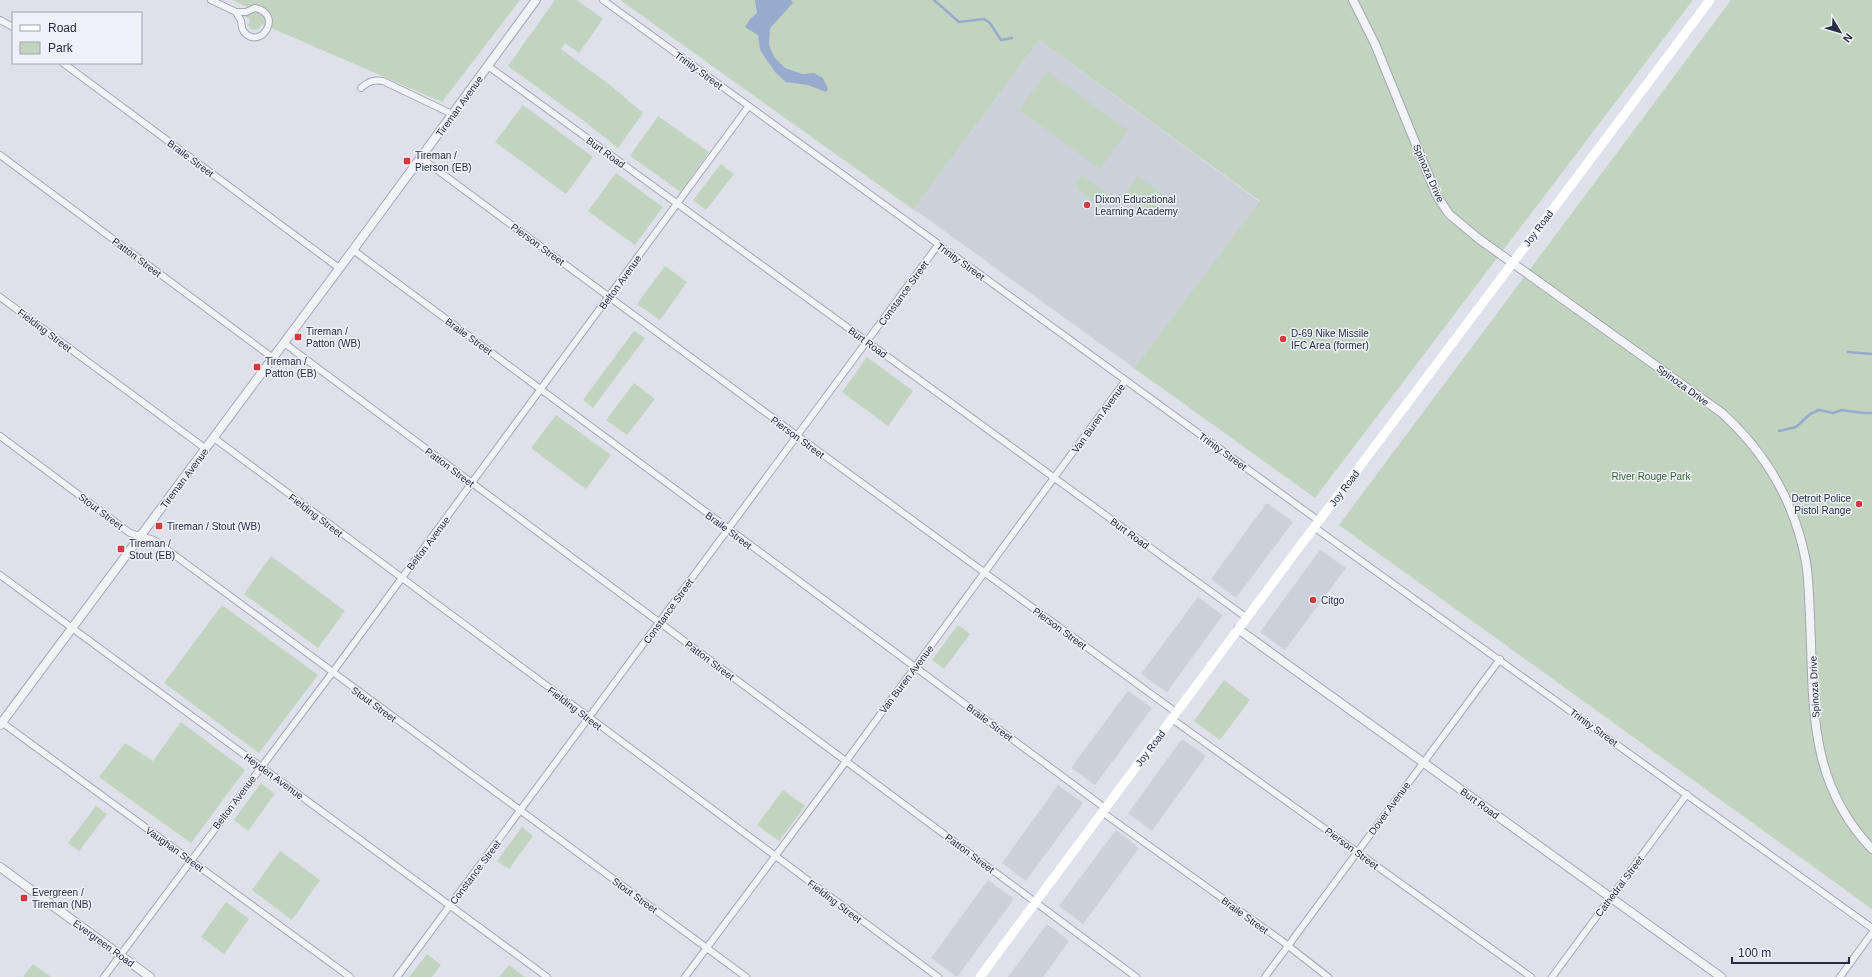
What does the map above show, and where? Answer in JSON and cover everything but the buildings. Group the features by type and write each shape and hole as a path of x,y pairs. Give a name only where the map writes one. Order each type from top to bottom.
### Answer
{"main road":[{"name":"Joy Road","path":"980,977 1175,716 1246,618 1710,0"}],"street":[{"path":"211,0 236,12 246,12 255,8 264,12 269,20 268,29 265,33 257,37 248,35 242,29 241,20 236,12"},
{"name":"Tireman Avenue","path":"1,723 340,268 536,0"},
{"name":"Trinity Street","path":"603,0 1125,381 1500,659 1872,928"},
{"name":"Spinoza Drive","path":"1353,0 1375,44 1442,204 1463,227 1722,413 1749,440 1772,471 1793,515 1806,564 1816,732 1821,761 1832,792 1842,810 1856,831 1872,849"},
{"path":"0,20 12,26"},
{"name":"Braile Street","path":"64,64 340,268"},
{"name":"Burt Road","path":"488,66 1246,618"},
{"path":"360,88 367,82 375,80 382,81 452,114"},
{"name":"Belton Avenue","path":"104,977 332,673 748,106"},
{"name":"Patton Street","path":"0,156 273,358"},
{"name":"Pierson Street","path":"421,158 985,573 1357,852 1531,977"},
{"name":"Constance Street","path":"397,977 938,245"},
{"name":"Braile Street","path":"353,250 728,530 916,667 1104,810 1328,977"},
{"name":"Fielding Street","path":"0,297 206,449"},
{"name":"Patton Street","path":"284,343 1136,977"},
{"name":"Van Buren Avenue","path":"685,977 916,667 1125,381"},
{"name":"Stout Street","path":"0,436 130,533 154,540 332,673 746,977"},
{"name":"Fielding Street","path":"214,438 401,579 938,977"},
{"name":"Heyden Avenue","path":"0,575 547,977"},
{"name":"Burt Road","path":"1238,630 1721,977"},
{"name":"Dover Avenue","path":"1265,977 1500,659"},
{"name":"Vaughan Street","path":"1,723 350,977"},
{"name":"Cathedral Street","path":"1552,977 1687,794"},
{"name":"Evergreen Road","path":"0,867 150,977"},
{"path":"1840,977 1872,933"}],"shaded area":[{"name":"Dixon Educational Learning Academy","path":"1039,40 1260,202 1134,368 914,209"},
{"path":"1267,503 1293,522 1236,598 1211,579"},
{"path":"1320,550 1346,568 1285,650 1260,632"},
{"path":"1198,597 1223,615 1167,692 1141,674"},
{"path":"1128,691 1152,708 1095,785 1071,768"},
{"path":"1182,739 1206,756 1152,831 1128,813"},
{"path":"1058,785 1083,803 1026,881 1002,863"},
{"path":"1116,830 1139,848 1083,924 1059,906"},
{"path":"988,880 1014,899 957,977 931,958"},
{"path":"1047,924 1069,941 1043,977 1008,977"}],"green space":[{"path":"233,0 520,0 442,102 262,24 259,29 252,30 248,25 250,19 241,15 247,7"},
{"path":"555,0 577,0 603,19 579,53 565,43 561,49 610,85 643,113 618,148 584,121 508,66"},
{"path":"620,0 1693,0 1315,498 1134,368 1260,201 1039,40 914,209 918,213"},
{"name":"River Rouge Park","path":"1731,0 1872,0 1872,909 1339,525"},
{"path":"1047,71 1128,130 1100,169 1019,110"},
{"path":"523,105 593,157 566,194 495,142"},
{"path":"658,116 709,152 681,192 630,156"},
{"path":"721,164 734,174 706,210 693,200"},
{"path":"616,173 663,207 635,245 588,211"},
{"path":"1081,175 1108,194 1100,206 1076,189 1078,187 1074,184"},
{"path":"1138,176 1165,196 1152,213 1125,193"},
{"path":"665,266 687,282 660,320 637,304"},
{"path":"634,331 645,338 593,408 583,400"},
{"path":"867,357 913,391 888,426 842,392"},
{"path":"634,383 655,399 627,435 606,420"},
{"path":"556,415 611,455 586,489 531,448"},
{"path":"271,556 345,611 318,648 244,594"},
{"path":"222,605 318,675 259,753 164,683"},
{"path":"958,625 970,634 944,669 932,660"},
{"path":"1224,680 1250,700 1220,740 1194,721"},
{"path":"181,722 245,770 191,843 99,777 125,743 153,761"},
{"path":"261,783 275,794 248,831 234,820"},
{"path":"783,790 805,806 779,841 757,825"},
{"path":"96,806 107,814 79,851 68,843"},
{"path":"522,827 533,836 509,869 497,861"},
{"path":"280,851 320,880 292,920 252,890"},
{"path":"226,902 249,919 224,954 201,937"},
{"path":"427,954 441,965 432,977 409,977"},
{"path":"33,964 51,977 23,977"},
{"path":"509,965 525,977 499,977"}],"water":[{"path":"755,0 791,0 793,3 770,28 769,45 774,57 785,68 802,74 814,73 823,78 828,89 826,92 808,85 786,82 775,72 760,50 758,35 745,27 750,19 757,13"}],"waterway":[{"path":"934,0 959,22 984,19 990,23 1001,40 1012,38"},
{"path":"1848,352 1872,354"},
{"path":"1779,431 1796,427 1810,414 1819,410 1833,413 1842,410 1872,413"}],"place":[{"name":"Tireman / Pierson (EB)","path":"407,161"},
{"name":"Dixon Educational Learning Academy","path":"1087,205"},
{"name":"Tireman / Patton (WB)","path":"298,337"},
{"name":"D-69 Nike Missile IFC Area (former)","path":"1283,339"},
{"name":"Tireman / Patton (EB)","path":"257,367"},
{"name":"Detroit Police Pistol Range","path":"1859,504"},
{"name":"Tireman / Stout (WB)","path":"159,526"},
{"name":"Tireman / Stout (EB)","path":"121,549"},
{"name":"Citgo","path":"1313,600"},
{"name":"Evergreen / Tireman (NB)","path":"24,898"}]}
